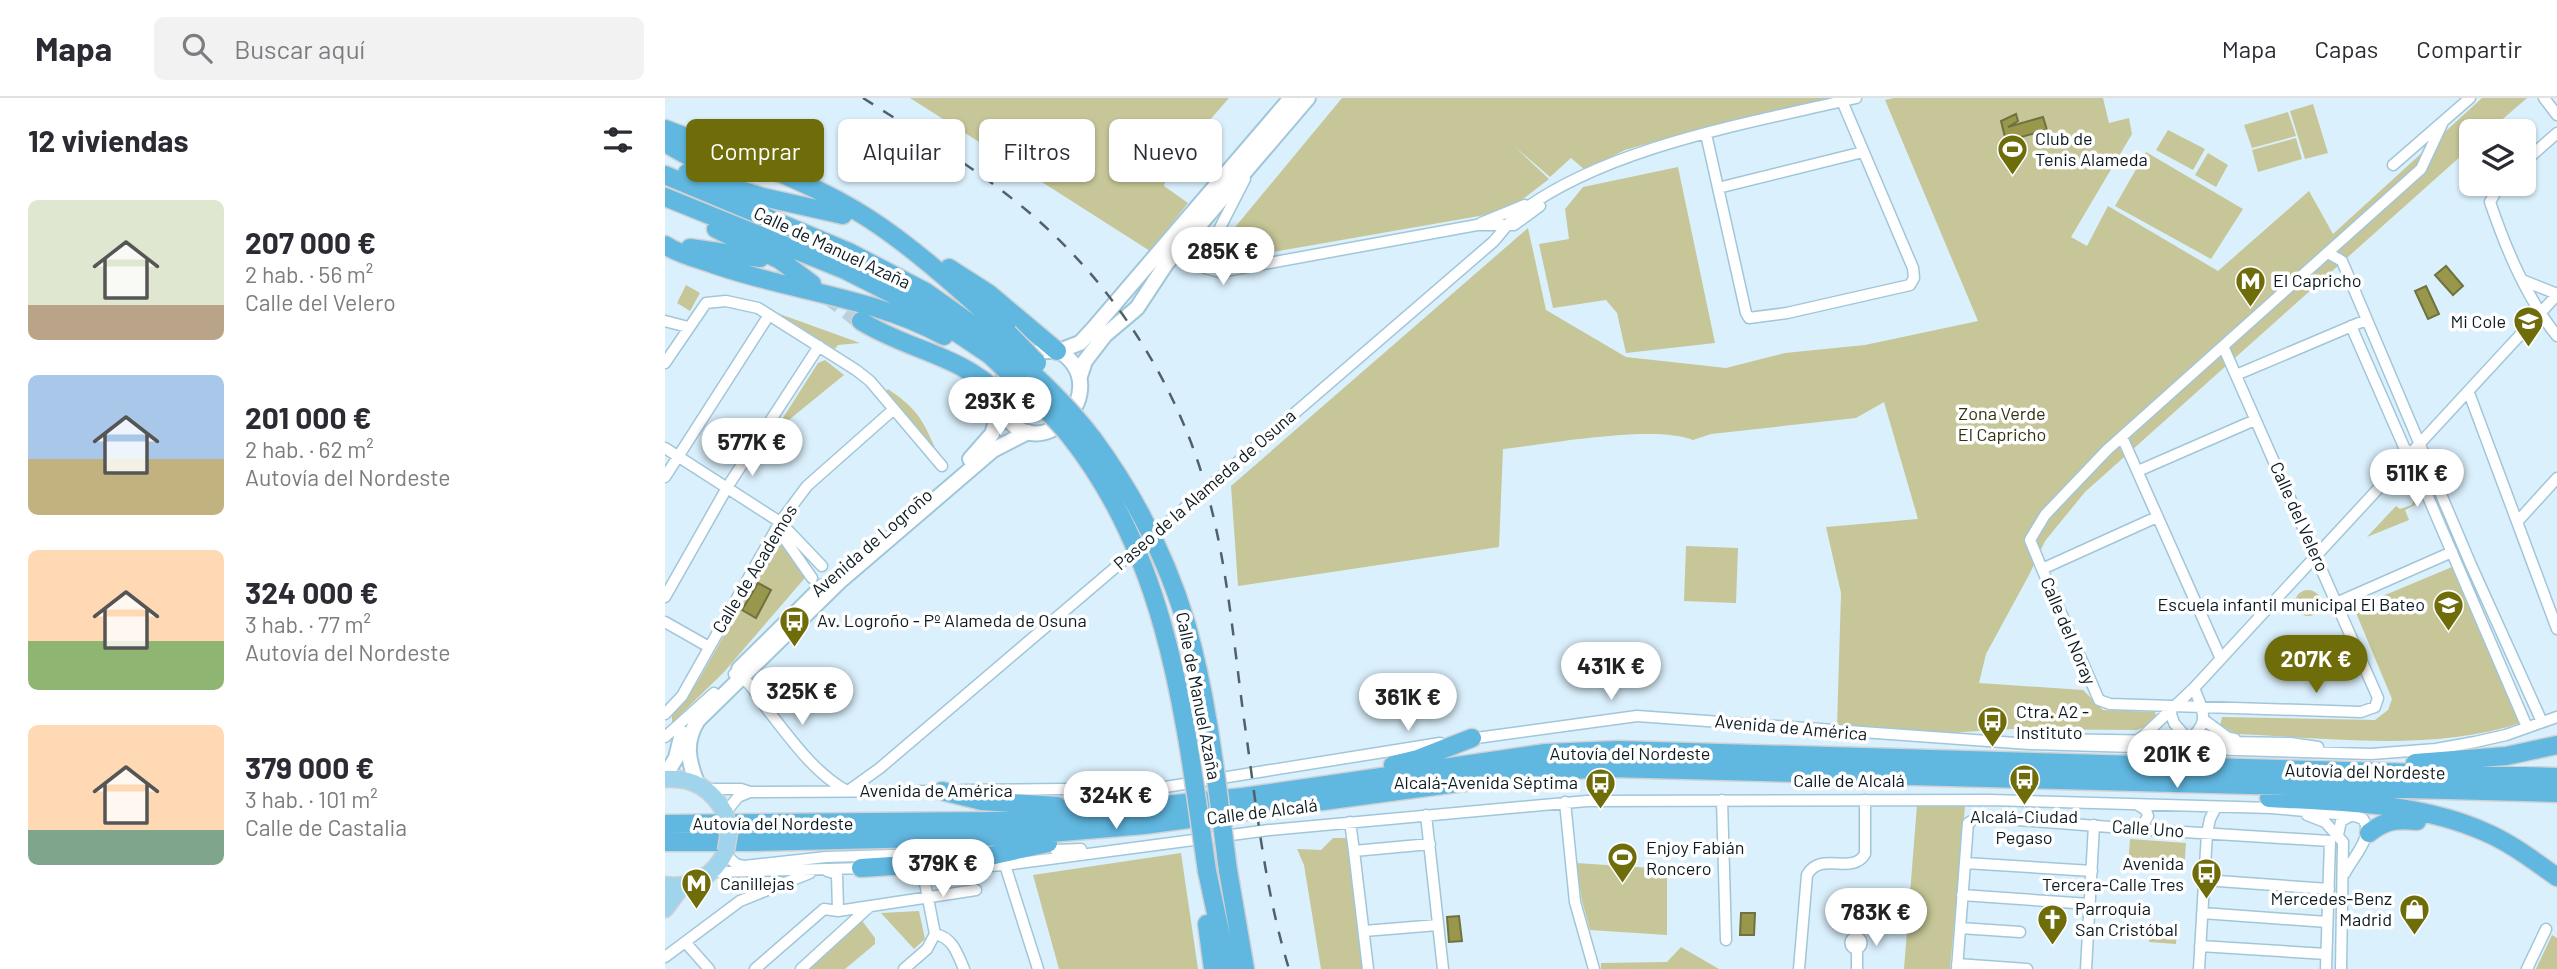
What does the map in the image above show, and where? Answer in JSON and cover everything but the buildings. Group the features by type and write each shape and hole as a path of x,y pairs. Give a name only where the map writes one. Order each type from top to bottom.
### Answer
{"highway":[{"path":"665,129 818,190 870,219 931,264 996,349"},
{"path":"665,143 763,197"},
{"path":"665,166 763,197 843,215"},
{"name":"Calle de Manuel Azaña","path":"665,175 849,252 926,292 996,349 1069,435 1095,471 1133,541 1154,592 1180,691 1208,879"},
{"name":"Calle de Manuel Azaña","path":"665,197 845,270 920,307 1058,383 1086,420 1092,438 1151,532 1186,625 1200,689 1245,969"},
{"path":"665,205 780,260 805,278 754,256 665,243"},
{"path":"665,243 734,272 901,317 996,349"},
{"path":"944,265 988,293 1058,351"},
{"path":"862,321 882,333 960,364 988,382 1000,401"},
{"path":"1334,783 1371,769 1418,759 1472,738"},
{"path":"2364,772 2402,763 2506,756 2557,745"},
{"name":"Autovía del Nordeste","path":"665,824 988,821 1094,813 1231,799 1546,753 1618,750 2557,776"},
{"name":"Autovía del Nordeste","path":"665,842 1015,836 1144,825 1548,771 1611,768 2557,793"},
{"path":"1816,773 1836,781 2188,793 2333,802 2418,811 2445,817 2483,831 2505,842 2557,877"},
{"path":"942,791 969,799 1003,804 1078,806 1094,813"},
{"path":"2366,838 2383,823 2400,820 2429,822 2460,831 2491,845 2557,889"},
{"path":"861,868 967,861 1144,825"},
{"path":"1208,879 1207,923 1213,969"},
{"path":"1208,879 1228,969"}],"main road":[{"path":"1291,98 1080,343 1058,351 1036,352 1022,358 1005,374 1000,401 1010,423 1028,432 1040,433 1055,429 1066,421 1078,398 1080,376 1093,350 1105,335 1137,308 1159,273 1308,98"},
{"path":"1058,351 1072,360 1080,376"},
{"name":"Avenida de Logroño","path":"702,786 688,759 688,745 693,728 773,633 845,564 976,453 992,433 1000,401"},
{"name":"Avenida de Logroño","path":"665,778 676,758 688,720 714,693 739,676 839,582 981,460 1000,445 1028,432"},
{"path":"665,778 685,780 702,786 725,813 729,832 725,853 711,872 698,881 682,886 665,885"},
{"path":"665,909 682,886"}],"street":[{"name":"Paseo de la Alameda de Osuna","path":"847,791 880,768 1453,277 1493,242 1515,216 1558,189 1641,153 1706,134 1856,98"},
{"path":"2042,569 2031,545 2032,534 2071,486 2421,169 2443,122 2458,102 2470,98"},
{"path":"2544,98 2557,115"},
{"path":"1706,134 1749,318 1790,312 1910,285 1915,278 1913,268 1842,102"},
{"path":"2393,165 2443,122"},
{"path":"2536,151 2557,132"},
{"path":"1718,188 1863,152"},
{"path":"1207,253 1250,166"},
{"path":"1173,256 1182,254 1196,258 1205,268 1220,272 1262,262 1477,225 1509,225 1523,220 1558,189"},
{"path":"2493,196 2490,202 2522,279 2540,314 2557,336"},
{"path":"1477,225 1541,199"},
{"path":"1181,227 1197,227 1202,230 1211,264 1262,262"},
{"path":"2328,253 2342,261 2419,446 2542,722"},
{"path":"2140,739 2194,688 2557,295 2522,279"},
{"path":"665,363 706,303 739,303 769,315 870,381 942,466"},
{"path":"665,477 769,315"},
{"path":"2236,375 2366,320"},
{"path":"665,321 688,327"},
{"path":"2351,326 2404,447 2410,455 2527,727"},
{"path":"665,597 728,486 819,346"},
{"name":"Calle del Velero","path":"2173,708 2203,706 2361,712 2375,707 2378,698 2223,346"},
{"path":"2469,393 2557,629"},
{"name":"Calle de Academos","path":"665,714 682,696 780,522 807,486 894,409"},
{"path":"2138,471 2255,419"},
{"path":"2122,437 2221,659"},
{"path":"665,447 780,522 822,566"},
{"path":"2518,521 2557,478"},
{"name":"Calle del Noray","path":"2157,517 2042,569 2099,700 2110,704 2173,708"},
{"path":"780,522 784,538 812,578"},
{"path":"2452,552 2454,526"},
{"path":"2452,552 2471,565"},
{"path":"2336,603 2452,552"},
{"path":"665,622 709,647"},
{"path":"739,676 829,781 847,791"},
{"path":"2170,748 2188,740 2204,720 2203,706 2194,688"},
{"name":"Avenida de Logroño","path":"665,737 714,693"},
{"path":"2173,708 2174,723 2188,740 2203,747 2221,750"},
{"name":"Avenida de América","path":"702,786 750,792 1159,788 1472,738 1637,716 1997,741 2371,754 2436,750 2506,734 2557,717"},
{"path":"2204,720 2227,737 2249,742"},
{"name":"Avenida de América","path":"1997,741 2064,738 2291,743 2371,754"},
{"path":"725,813 738,797 750,792"},
{"path":"1723,800 1726,940"},
{"path":"1799,969 1807,875 1812,867 1818,864 1855,863 1861,860 1865,854 1865,800"},
{"name":"Calle de Alcalá","path":"711,872 1005,866 1350,822 1565,802 1865,800 2272,808 2357,816"},
{"path":"1565,802 1574,902 1594,969"},
{"path":"2136,830 2142,827 2148,816 2146,810 2137,805"},
{"path":"2199,969 2207,833 2216,807"},
{"name":"Calle de Alcalá","path":"2272,808 2325,822 2337,839"},
{"path":"1426,815 1443,969"},
{"path":"2326,969 2329,889 2337,839 2341,821 2357,816 2367,824 2366,838 2343,877"},
{"name":"Calle Uno","path":"1965,863 1968,823 1978,817 2136,830 2337,839"},
{"path":"1350,822 1368,969"},
{"path":"2086,969 2094,825"},
{"path":"2337,839 2354,846 2366,838"},
{"path":"2337,839 2343,877 2341,969"},
{"name":"Calle de Alcalá","path":"1056,850 1179,842"},
{"path":"1354,851 1430,844"},
{"path":"725,853 736,864 744,866 826,857 960,853"},
{"path":"2027,969 1957,967 1965,863 2092,871"},
{"path":"1005,866 1038,969"},
{"path":"904,969 927,949 935,934 922,868"},
{"path":"820,870 837,874 838,911"},
{"name":"Calle de Alcalá","path":"665,957 740,901 820,870"},
{"path":"2204,880 2329,889"},
{"path":"763,967 824,909 838,911 977,890"},
{"path":"1962,895 2089,904"},
{"path":"801,969 870,906"},
{"path":"2202,914 2327,922"},
{"path":"1364,931 1439,925"},
{"path":"1960,928 2020,932"},
{"path":"2527,969 2546,929"},
{"path":"935,934 952,942 964,969"},
{"path":"685,942 709,969"},
{"path":"2200,946 2326,954"},
{"path":"1857,948 1857,969"}],"green space":[{"path":"910,98 1229,98 1211,119 1109,119 1109,182 1165,182 1164,186 1188,203 1150,251 1042,182 1095,182 1095,119 979,119 979,142 965,133 965,119 943,119"},
{"path":"1342,98 1832,98 1625,150 1585,170 1571,158 1550,177 1514,146 1549,179 1519,202 1485,215 1216,262 1212,259 1212,255"},
{"name":"Zona Verde El Capricho","path":"2103,98 2109,123 2129,118 2132,134 2071,237 2087,246 2108,206 2218,271 2309,191 2333,234 2482,98 2527,98 2503,119 2459,119 2459,158 2085,492 2045,541 1986,654 1979,683 2083,690 2103,710 2155,712 2156,716 2144,727 2137,730 2013,729 1929,734 1837,727 1841,593 1826,527 1918,519 1884,402 1856,418 1711,434 1693,440 1676,436 1628,434 1503,449 1499,547 1238,586 1231,486 1528,228 1546,310 1626,357 1726,368 1785,353 1865,345 1978,321 1885,100"},
{"path":"2313,104 2328,153 2305,159 2290,111"},
{"path":"2288,112 2296,136 2252,148 2244,125"},
{"path":"2168,130 2205,149 2193,170 2156,150"},
{"path":"2296,138 2302,159 2258,172 2252,150"},
{"path":"2146,152 2243,209 2211,259 2115,206"},
{"path":"2208,153 2228,165 2216,187 2195,175"},
{"path":"1678,167 1715,343 1626,353 1617,313 1606,300 1553,308 1539,244 1569,239 1565,209 1583,187"},
{"path":"686,285 700,293 690,311 677,303"},
{"path":"777,313 860,343 838,345 835,349"},
{"path":"825,360 844,375 774,432 818,363"},
{"path":"888,389 918,415 936,450 886,391"},
{"path":"2416,492 2421,502 2405,510 2409,520 2367,537 2396,506 2400,509 2412,505"},
{"path":"777,542 782,542 804,573 804,579 724,672 672,723 672,715 701,676"},
{"path":"1686,546 1738,548 1736,603 1684,601"},
{"path":"2452,567 2521,723 2451,738 2380,741 2237,734 2220,726 2222,717 2375,720 2388,710 2392,699 2354,608"},
{"path":"2308,590 2317,594 2321,603 2317,612 2308,616 2299,612 2295,603 2299,594"},
{"path":"1917,805 1965,806 1950,969 1904,969"},
{"path":"1333,838 1349,838 1365,969 1321,969 1304,865 1297,849 1321,850"},
{"path":"2130,839 2186,843 2184,871 2128,868"},
{"path":"1181,853 1198,969 1059,969 1033,875"},
{"name":"Enjoy Fabián Roncero","path":"1576,863 1667,869 1667,935 1590,930"},
{"path":"919,911 925,939 914,949 881,913"},
{"path":"860,918 875,938 875,944 845,969 804,969"},
{"path":"2150,927 2177,928 2176,944 2149,942"},
{"path":"2552,935 2557,938 2557,969 2536,969"},
{"path":"1681,947 1719,969 1601,969 1601,963 1667,962"}],"shaded area":[{"path":"2016,114 2018,121 2008,127 2043,117 2047,130 2006,141 2001,121"},
{"path":"2446,266 2463,286 2453,295 2435,275"},
{"path":"2426,286 2439,314 2428,319 2415,291"},
{"path":"758,583 771,590 756,618 742,610"},
{"path":"1741,913 1755,913 1754,935 1740,935"},
{"path":"1459,916 1462,941 1449,942 1447,917"}],"tunnel":[{"path":"826,294 861,321"}],"railway":[{"path":"863,98 986,179 1057,238 1115,304 1162,378 1196,457 1216,526 1262,845 1273,907 1289,969"}],"place":[{"name":"Club de Tenis Alameda","path":"2012,176"},
{"name":"El Capricho","path":"2250,308"},
{"name":"Mi Cole","path":"2529,349"},
{"name":"Escuela infantil municipal El Bateo","path":"2448,632"},
{"name":"Av. Logroño - Pº Alameda de Osuna","path":"794,648"},
{"name":"Ctra. A2 - Instituto","path":"1993,749"},
{"name":"Alcalá-Ciudad Pegaso","path":"2024,806"},
{"name":"Alcalá-Avenida Séptima","path":"1601,810"},
{"name":"Enjoy Fabián Roncero","path":"1623,885"},
{"name":"Avenida Tercera-Calle Tres","path":"2207,901"},
{"name":"Canillejas","path":"697,911"},
{"name":"Mercedes-Benz Madrid","path":"2415,936"},
{"name":"Parroquia San Cristóbal","path":"2052,946"}]}
